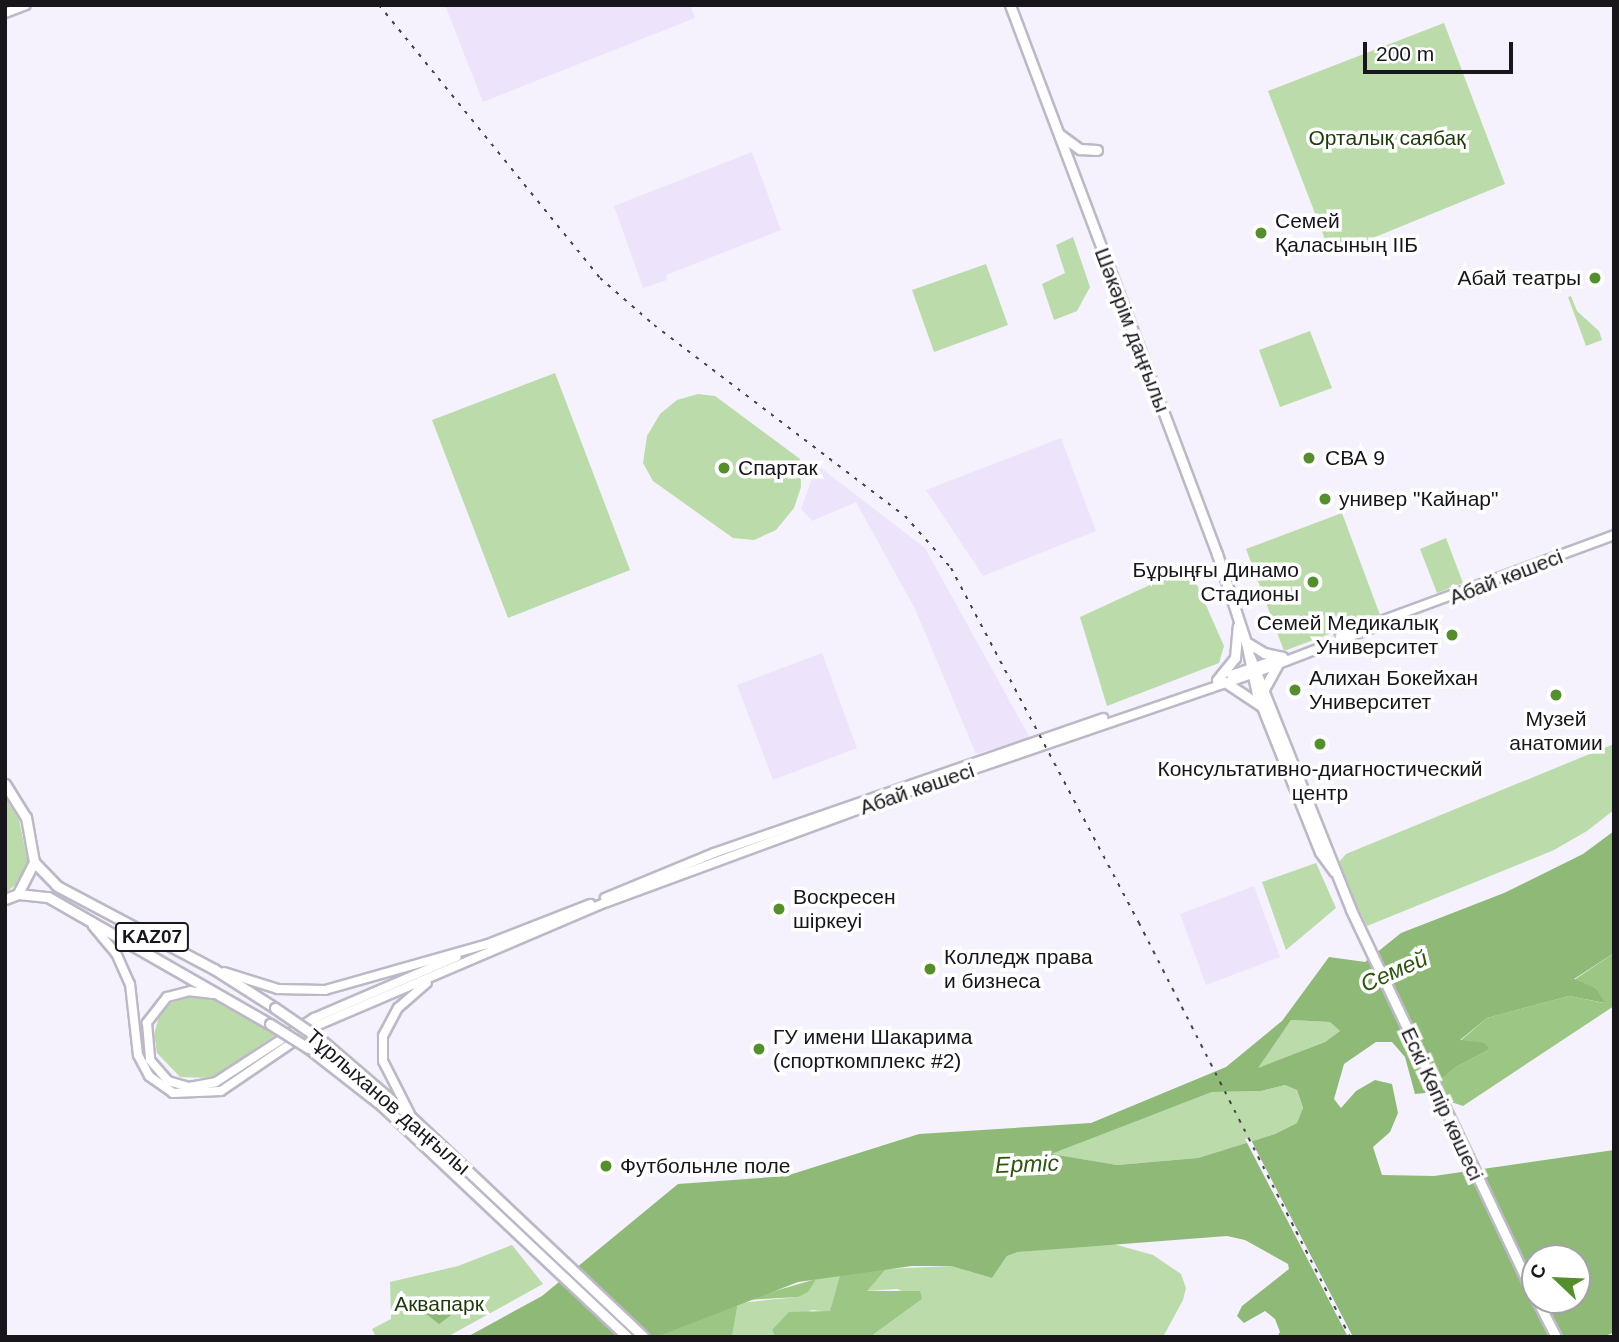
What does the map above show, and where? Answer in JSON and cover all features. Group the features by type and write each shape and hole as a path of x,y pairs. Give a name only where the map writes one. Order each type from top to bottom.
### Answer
{"main road":[{"path":"5,13 26,5"},
{"name":"Шәкәрім даңғылы","path":"1010,5 1246,642 1261,706 1320,852 1334,871"},
{"path":"1059,134 1080,149 1097,150"},
{"name":"Абай көшесі","path":"471,949 714,853 1280,661 1613,535"},
{"path":"1238,621 1235,658 1221,681 1261,706"},
{"path":"1246,642 1280,661 1264,689"},
{"name":"Шәкәрім даңғылы","path":"1254,670 1264,689 1351,911"},
{"name":"Абай көшесі","path":"438,975 716,860 1221,681"},
{"path":"5,784 26,817 34,862 18,894"},
{"name":"Тұрлыханов даңғылы","path":"34,862 57,886 214,969 320,1039 411,1117 644,1337"},
{"name":"Тұрлыханов даңғылы","path":"18,894 48,897 71,909 239,1003 308,1048 381,1105 627,1337"},
{"name":"KAZ07","path":"5,899 18,894"},
{"path":"71,909 97,929 117,953 135,1004 142,1067 173,1093 221,1091 318,1025 438,975"},
{"name":"Ескі Көпір көшесі","path":"1351,911 1521,1268"},
{"path":"214,969 278,989 324,989 471,949"},
{"path":"239,1003 208,992 190,992 167,997 148,1023 146,1044 158,1071 169,1081 201,1087 314,1017 471,949"},
{"path":"411,1117 393,1088 383,1061 383,1036 398,1007 438,975"},
{"name":"Ескі Көпір көшесі","path":"1544,1314 1556,1337"}],"shaded area":[{"path":"445,5 690,5 695,18 483,102"},
{"path":"752,152 781,230 666,275 667,280 643,288 614,206"},
{"path":"1061,438 1096,531 983,576 926,490"},
{"path":"817,465 925,548 1030,738 976,754 915,609 856,502 812,521 801,509"},
{"path":"822,653 857,748 773,780 737,685"},
{"path":"1254,886 1280,957 1206,985 1180,914"},
{"path":"1614,953 1614,1006 1463,1106 1425,1093 1456,1067 1490,1049 1460,1041 1487,1018 1569,996 1604,1003 1596,988 1574,980"},
{"path":"886,1269 867,1291 920,1291 922,1299 870,1337 775,1337 772,1330 789,1312 830,1311 840,1275"},
{"path":"816,1279 808,1292 798,1297 744,1300"},
{"path":"738,1303 732,1337 656,1337 710,1313"}],"green space":[{"name":"Орталық саябақ","path":"1444,23 1505,184 1331,255 1268,91"},
{"path":"1073,237 1090,287 1077,311 1054,320 1042,284 1065,273 1056,245"},
{"path":"986,264 1008,325 934,352 912,290"},
{"path":"1571,296 1577,311 1599,331 1602,340 1586,346 1568,297"},
{"path":"1310,331 1332,388 1280,407 1259,350"},
{"path":"555,373 630,570 508,618 432,420"},
{"name":"Спартак","path":"698,394 715,396 800,459 801,487 794,508 776,530 754,540 733,538 653,481 643,463 647,436 660,414 677,400"},
{"name":"Бұрыңғы Динамо Стадионы","path":"1342,513 1380,615 1284,651 1246,549"},
{"path":"1446,538 1463,583 1437,593 1420,549"},
{"path":"1189,567 1224,646 1219,663 1107,706 1080,617"},
{"path":"1614,744 1614,810 1587,831 1554,850 1367,926 1340,872 1339,862 1346,854"},
{"path":"5,797 19,820 28,862 23,879 5,893"},
{"path":"1316,863 1336,908 1286,950 1262,882"},
{"path":"198,994 213,998 275,1035 212,1078 180,1077 157,1053 154,1034 159,1017 171,1003"},
{"path":"1291,1020 1330,1022 1340,1031 1325,1042 1256,1069"},
{"path":"1285,1085 1297,1090 1303,1109 1297,1123 1275,1134 1198,1158 1117,1165 1049,1154 1212,1092 1261,1091"},
{"path":"1110,1243 1153,1255 1181,1274 1186,1288 1183,1300 1163,1337 870,1337 922,1299 897,1289 866,1291 886,1269 951,1266 992,1278 1007,1256 1018,1252"},
{"name":"Аквапарк","path":"512,1245 543,1284 447,1337 376,1337 372,1329 391,1319 390,1282 458,1266"},
{"path":"840,1275 830,1312 812,1310 772,1330 775,1337 732,1337 738,1303 798,1297 816,1279"}],"water":[{"path":"1614,831 1614,953 1574,979 1596,988 1605,1003 1569,996 1487,1018 1460,1040 1484,1043 1490,1049 1456,1067 1425,1093 1415,1094 1405,1057 1392,1042 1376,1042 1344,1064 1334,1099 1341,1108 1356,1091 1375,1080 1392,1084 1398,1113 1390,1132 1373,1147 1382,1175 1434,1176 1614,1150 1614,1333 1600,1337 1277,1337 1280,1332 1275,1319 1265,1311 1244,1323 1237,1316 1242,1306 1289,1269 1288,1264 1245,1240 1227,1236 1018,1252 1007,1256 992,1278 951,1266 912,1266 798,1282 656,1337 467,1337 542,1296 678,1184 786,1176 919,1134 1091,1123 1226,1067 1282,1021 1329,957 1365,962 1401,933 1504,893 1583,854","holes":["1291,1020 1330,1022 1340,1031 1325,1042 1258,1068","1285,1085 1297,1090 1303,1108 1297,1123 1275,1134 1198,1158 1117,1165 1051,1154 1212,1092 1261,1091"]},
{"path":"466,1299 470,1309 458,1310 439,1324 425,1313 428,1305 447,1307"}],"pier":[{"path":"1250,1138 1353,1337 1348,1337 1245,1139"}],"railway":[{"path":"379,5 600,278 654,325 905,516 951,568 1139,923 1350,1337"}],"place":[{"name":"Семей Қаласының ІІБ","path":"1261,233"},
{"name":"Абай театры","path":"1595,278"},
{"name":"СВА 9","path":"1309,458"},
{"name":"Спартак","path":"724,468"},
{"name":"универ \"Кайнар\"","path":"1325,499"},
{"name":"Бұрыңғы Динамо Стадионы","path":"1313,582"},
{"name":"Семей Медикалық Университет","path":"1452,635"},
{"name":"Алихан Бокейхан Университет","path":"1295,690"},
{"name":"Музей анатомии","path":"1556,695"},
{"name":"Консультативно-диагностический центр","path":"1320,744"},
{"name":"Воскресен шіркеуі","path":"779,909"},
{"name":"Колледж права и бизнеса","path":"930,969"},
{"name":"ГУ имени Шакарима (спорткомплекс #2)","path":"759,1049"},
{"name":"Футбольнле поле","path":"606,1166"}],"water label":[{"name":"Семей","path":"1394,971"},
{"name":"Ертіс","path":"1027,1164"}]}
